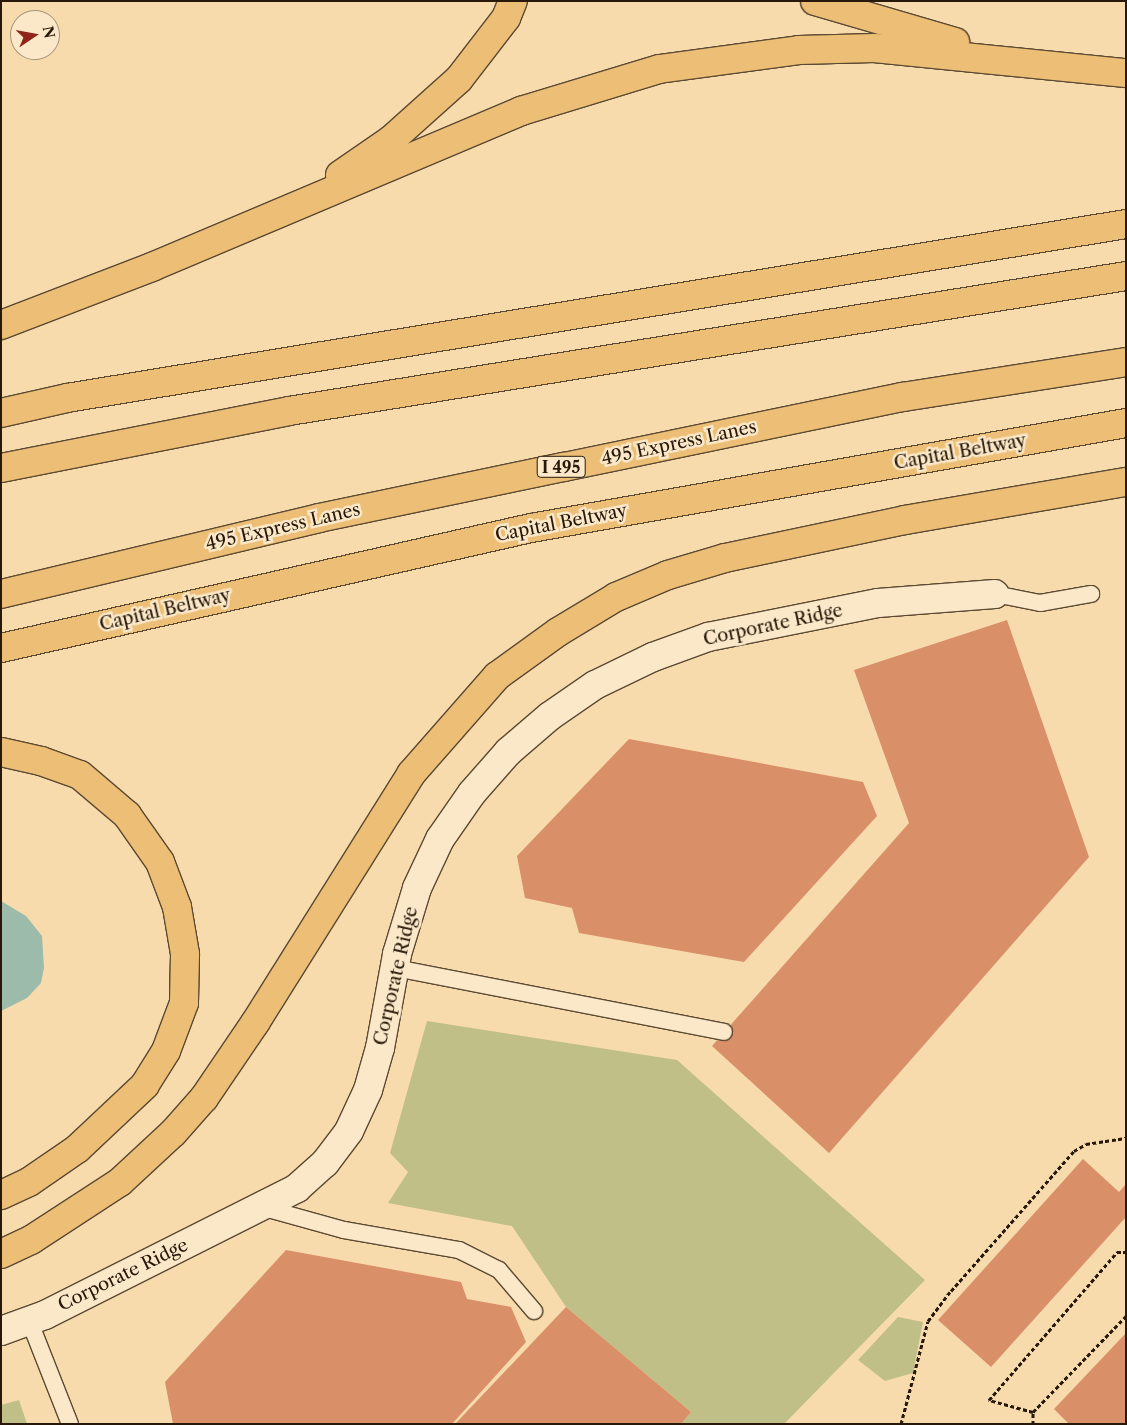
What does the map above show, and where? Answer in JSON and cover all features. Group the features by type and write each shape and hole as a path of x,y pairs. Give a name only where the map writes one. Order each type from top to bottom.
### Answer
{"highway":[{"path":"259,222 328,183 391,140 459,79 506,18 514,1"},
{"path":"815,1 944,39 1054,64"},
{"path":"1,325 259,222 521,111 659,69 799,50 874,48 1054,64 1126,73"},
{"path":"1,413 204,375 1126,224"},
{"path":"1,468 289,412 1126,276"},
{"name":"495 Express Lanes","path":"1,594 310,521 564,466 903,397 1126,362"},
{"name":"Capital Beltway","path":"1,648 531,528 1126,423"},
{"path":"1,1254 48,1230 120,1182 173,1133 204,1098 256,1022 411,774 497,676 558,632 616,597 668,575 726,558 905,520 1126,482"},
{"path":"1,752 41,761 80,776 127,815 160,862 177,907 185,954 184,1003 166,1051 145,1084 77,1149 29,1182 1,1195"}],"street":[{"name":"Corporate Ridge","path":"1,1331 29,1320 297,1188 325,1163 349,1131 368,1090 380,1048 395,968 417,888 440,839 472,793 508,752 550,716 595,685 653,656 708,636 767,622 878,603 994,594"}],"lane":[{"path":"994,594 1040,603 1091,594"},
{"path":"395,968 724,1032"},
{"path":"260,1207 344,1230 459,1250 499,1270 534,1312"},
{"path":"29,1320 70,1424"}],"path":[{"path":"901,1424 928,1321 950,1291 1074,1151 1086,1144 1126,1138"},
{"path":"1033,1412 989,1400 1117,1252 1126,1252"},
{"path":"1033,1424 1033,1412 1126,1316"}],"shaded area":[{"path":"1,901 26,916 42,936 44,968 41,983 27,998 1,1011"},
{"path":"427,1021 677,1060 925,1280 784,1424 681,1424 691,1412 566,1307 512,1226 388,1203 408,1172 390,1153"},
{"path":"898,1317 923,1322 913,1373 885,1381 858,1360"},
{"path":"19,1400 27,1424 1,1424 1,1405"}],"building":[{"path":"1007,620 1089,857 829,1153 712,1046 909,823 854,670"},
{"path":"629,739 863,782 877,816 744,962 579,933 572,908 525,898 517,856"},
{"path":"1083,1159 1119,1192 1126,1184 1126,1217 991,1367 938,1320"},
{"path":"286,1250 461,1282 467,1299 511,1307 526,1342 452,1424 173,1424 165,1382"},
{"path":"566,1307 691,1412 681,1424 455,1424"},
{"path":"1126,1333 1126,1424 1069,1424 1054,1409"}]}
